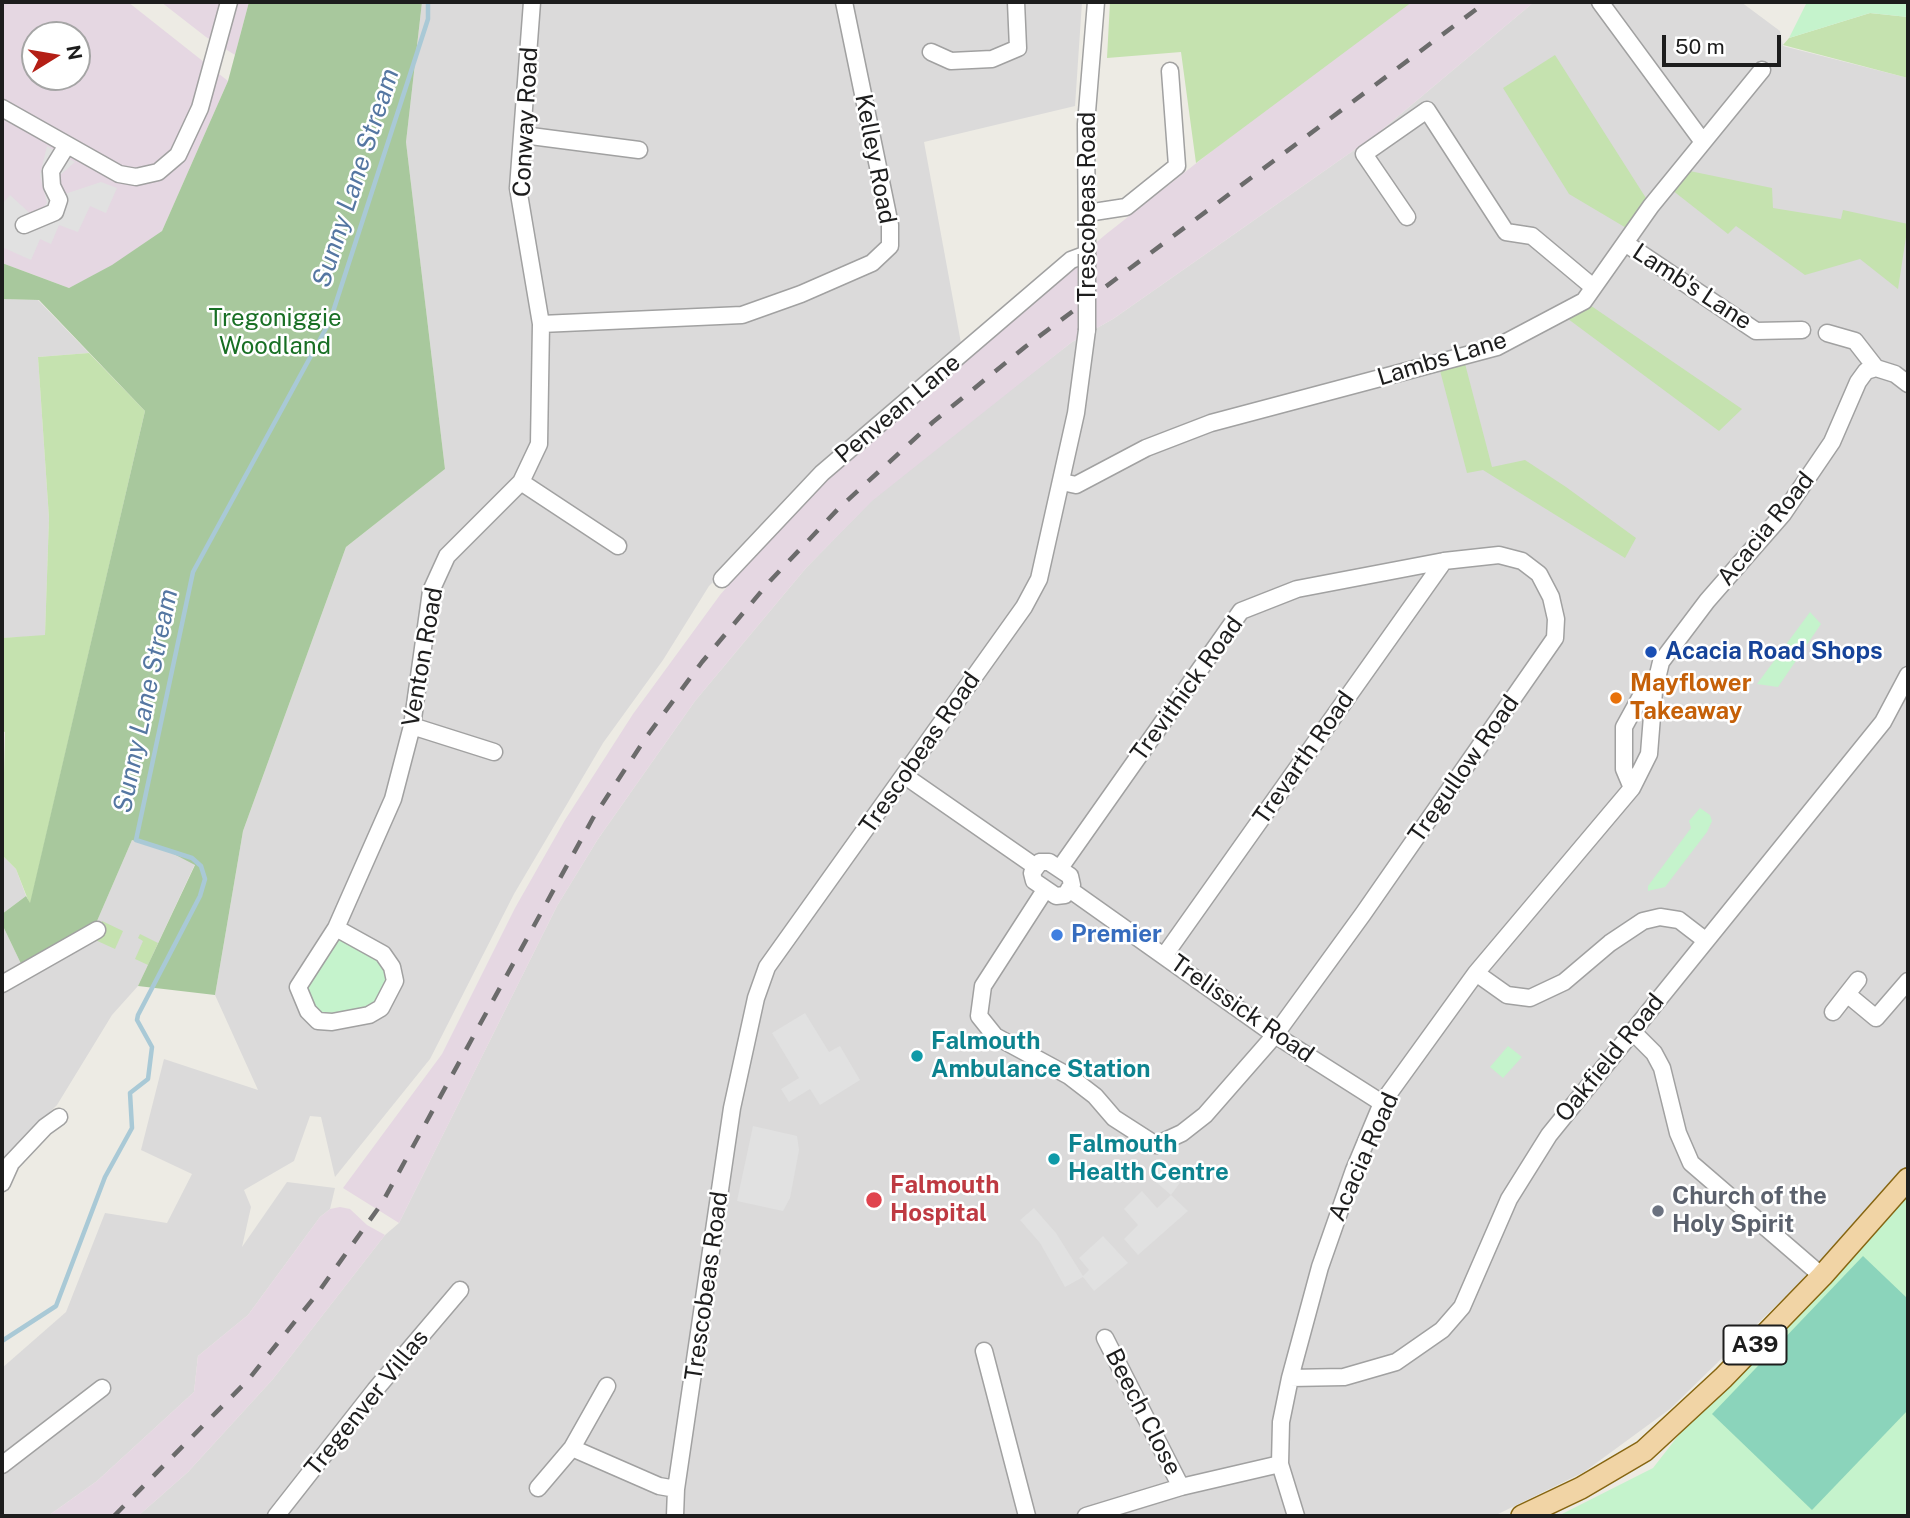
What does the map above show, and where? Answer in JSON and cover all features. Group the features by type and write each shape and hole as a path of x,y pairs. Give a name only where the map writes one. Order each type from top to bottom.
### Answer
{"main road":[{"name":"A39","path":"1522,1516 1581,1488 1644,1451 1723,1378 1822,1276 1908,1179"}],"street":[{"path":"2,108 119,174 136,177 158,172 178,155 200,108 218,53 229,2"},
{"name":"Conway Road","path":"533,2 518,188 541,324"},
{"path":"844,2 851,2"},
{"name":"Kelley Road","path":"541,324 741,315 801,295 872,263 890,246 890,225 844,2"},
{"path":"931,52 951,61 992,59 1018,48 1016,2"},
{"name":"Trescobeas Road","path":"675,1516 676,1489 732,1108 756,998 767,967 1024,607 1039,579 1076,413 1087,330 1086,124 1096,2"},
{"path":"1600,2 1703,142"},
{"name":"Lambs Lane","path":"1062,482 1076,485 1146,448 1211,423 1497,347 1584,300 1703,142 1762,70"},
{"path":"1087,213 1126,207 1177,166 1170,71"},
{"path":"1407,217 1364,154 1427,110 1506,232 1532,236 1594,287"},
{"path":"523,135 639,150"},
{"path":"24,225 55,212 58,200 52,186 51,171 67,145"},
{"name":"Lamb's Lane","path":"1625,243 1756,331 1802,330"},
{"name":"Penvean Lane","path":"722,579 822,473 1071,260 1087,254"},
{"name":"Venton Road","path":"336,928 383,954 392,967 395,981 381,1008 369,1015 332,1022 318,1021 308,1011 298,987 336,928 393,799 412,726 430,591 447,556 521,482 539,444 541,324"},
{"path":"1827,333 1855,341 1876,368 1895,374 1908,384"},
{"name":"Acacia Road","path":"1296,1516 1280,1464 1282,1422 1290,1378 1320,1267 1354,1170 1382,1103 1476,973 1632,788 1649,754 1654,691 1661,662 1707,601 1783,514 1832,442 1858,383 1866,371 1876,368"},
{"path":"521,482 618,546"},
{"name":"Tregullow Road","path":"1045,890 983,986 979,1016 995,1036 1069,1076 1095,1096 1114,1118 1135,1132 1156,1144 1182,1133 1205,1115 1275,1035 1363,914 1555,638 1556,620 1551,597 1539,575 1522,561 1499,555 1444,561"},
{"name":"Trevithick Road","path":"1060,868 1241,611 1297,589 1444,561"},
{"name":"Trevarth Road","path":"1164,956 1444,561"},
{"name":"Oakfield Road","path":"1290,1378 1344,1377 1396,1362 1442,1330 1462,1307 1508,1199 1549,1135 1883,722 1908,675"},
{"name":"Acacia Road","path":"1632,788 1624,769 1624,727 1641,696 1654,691"},
{"path":"412,726 494,752"},
{"path":"905,776 1036,867"},
{"path":"1040,862 1049,862 1070,876 1072,885 1065,895 1056,896 1034,881 1032,873 1036,867 1040,862"},
{"name":"Trelissick Road","path":"1069,889 1275,1035 1382,1103"},
{"path":"1476,973 1507,995 1530,998 1564,982 1610,943 1643,921 1660,917 1679,920 1705,940"},
{"path":"2,984 97,930"},
{"path":"1833,1012 1858,981"},
{"path":"1847,994 1875,1018 1908,981"},
{"path":"1632,1031 1654,1052 1662,1068 1678,1133 1691,1163 1822,1276"},
{"path":"2,1183 11,1163 45,1127 60,1117"},
{"name":"Tregenver Villas","path":"276,1516 375,1390 460,1290"},
{"name":"Beech Close","path":"1105,1338 1181,1487"},
{"path":"984,1351 1027,1516"},
{"path":"538,1488 572,1448 607,1386"},
{"path":"2,1465 102,1388"},
{"path":"572,1448 659,1486 676,1489"},
{"path":"1086,1516 1181,1487 1280,1464"}],"shaded area":[{"path":"2,2 128,2 228,81 162,231 112,266 69,288 2,263"},
{"path":"161,2 249,2 235,55 206,37"},
{"path":"422,2 1082,2 1075,106 924,142 961,343 935,363 709,586 663,660 603,743 514,894 430,1059 335,1177 321,1117 310,1116 294,1161 244,1190 251,1207 242,1247 287,1182 335,1188 330,1209 320,1217 248,1315 198,1356 194,1392 97,1481 48,1516 2,1516 2,1368 66,1312 105,1213 167,1223 192,1174 141,1150 164,1059 258,1090 215,995 243,831 346,547 445,469 406,142"},
{"path":"1411,2 1534,2 1377,134 1113,319 1072,342 872,501 806,568 695,701 598,839 557,906 399,1223 343,1188 442,1054 515,908 565,820 633,714 720,595 778,528 864,442 1105,235 1316,69"},
{"path":"1534,2 1741,2 1780,31 1783,46 1908,78 1908,1165 1798,1284 1670,1409 1584,1472 1494,1516 138,1516 188,1472 273,1379 385,1235 399,1223 557,906 598,839 695,701 806,568 872,500 957,431 1072,342 1113,319 1377,134"},
{"path":"47,146 75,162 58,177 65,194 101,182 117,188 106,213 90,206 78,232 59,225 51,244 40,239 31,260 2,247 2,204 10,195 34,217 47,203 40,175"},
{"path":"2,299 38,300 89,353 38,357 49,518 45,636 2,638"},
{"path":"132,840 170,852 195,864 138,986 112,1015 57,1105 2,1160 2,924 24,970 94,928"},
{"path":"2,855 16,869 26,896 2,914"},
{"path":"805,1013 829,1052 840,1046 860,1080 820,1105 810,1089 789,1102 781,1089 799,1078 772,1033"},
{"path":"753,1126 797,1136 799,1150 790,1198 783,1211 737,1201"},
{"path":"1159,1163 1182,1180 1171,1195 1149,1176"},
{"path":"1142,1191 1157,1208 1171,1195 1188,1211 1138,1255 1124,1239 1138,1225 1124,1209"},
{"path":"1034,1208 1056,1233 1083,1276 1089,1270 1079,1258 1103,1236 1128,1263 1094,1291 1083,1277 1065,1287 1040,1243 1020,1220"},
{"path":"330,1209 350,1209 367,1225 385,1235 273,1379 188,1472 138,1516 48,1516 97,1481 194,1392 198,1356 248,1315 320,1217"}],"green space":[{"name":"Tregoniggie Woodland","path":"249,2 422,2 406,142 445,469 346,547 243,831 215,995 138,986 195,865 170,852 132,840 94,928 24,970 2,924 2,914 26,896 30,903 145,411 39,300 2,299 2,263 69,288 112,265 162,231 228,81"},
{"path":"1110,2 1412,2 1196,163 1181,52 1107,58"},
{"path":"1807,2 1908,2 1908,17 1870,13 1789,38"},
{"path":"1870,13 1908,17 1908,78 1783,45 1789,38"},
{"path":"1555,55 1651,206 1633,232 1569,194 1503,88"},
{"path":"1680,169 1772,188 1773,208 1841,219 1843,210 1908,224 1898,289 1860,259 1805,275 1736,226 1728,234 1667,186"},
{"path":"1584,301 1742,409 1719,431 1560,313"},
{"path":"89,353 145,411 30,905 16,869 2,855 5,732 2,731 2,638 45,635 49,518 38,357"},
{"path":"1463,356 1492,467 1525,460 1566,487 1636,538 1625,558 1483,470 1467,473 1438,363"},
{"path":"1810,612 1821,624 1778,687 1757,684"},
{"path":"1700,808 1710,815 1712,821 1707,832 1665,887 1648,891 1648,886 1691,828 1689,821"},
{"path":"102,921 123,931 115,949 93,939"},
{"path":"140,934 158,943 148,965 135,959 143,941 138,938"},
{"path":"337,939 379,959 388,981 375,1004 364,1010 318,1014 303,988"},
{"path":"1508,1046 1522,1057 1503,1078 1490,1067"},
{"path":"1908,1179 1908,1516 1558,1516 1653,1468 1723,1378"},
{"path":"1863,1256 1908,1299 1908,1410 1812,1510 1712,1414"}],"waterway":[{"name":"Sunny Lane Stream","path":"2,1341 56,1306 105,1177 132,1128 130,1093 148,1079 152,1047 137,1020 138,1015 200,896 205,879 201,866 192,858 136,840 193,572 330,321 428,19 428,2"}],"railway":[{"path":"114,1516 248,1380 317,1294 382,1203 593,818 647,736 702,662 770,581 838,509 933,422 1025,347 1486,2"}],"place":[{"name":"Acacia Road Shops","path":"1651,652"},
{"name":"Mayflower Takeaway","path":"1616,698"},
{"name":"Premier","path":"1057,935"},
{"name":"Falmouth Ambulance Station","path":"917,1056"},
{"name":"Falmouth Health Centre","path":"1054,1159"},
{"name":"Falmouth Hospital","path":"874,1200"},
{"name":"Church of the Holy Spirit","path":"1658,1211"}]}
